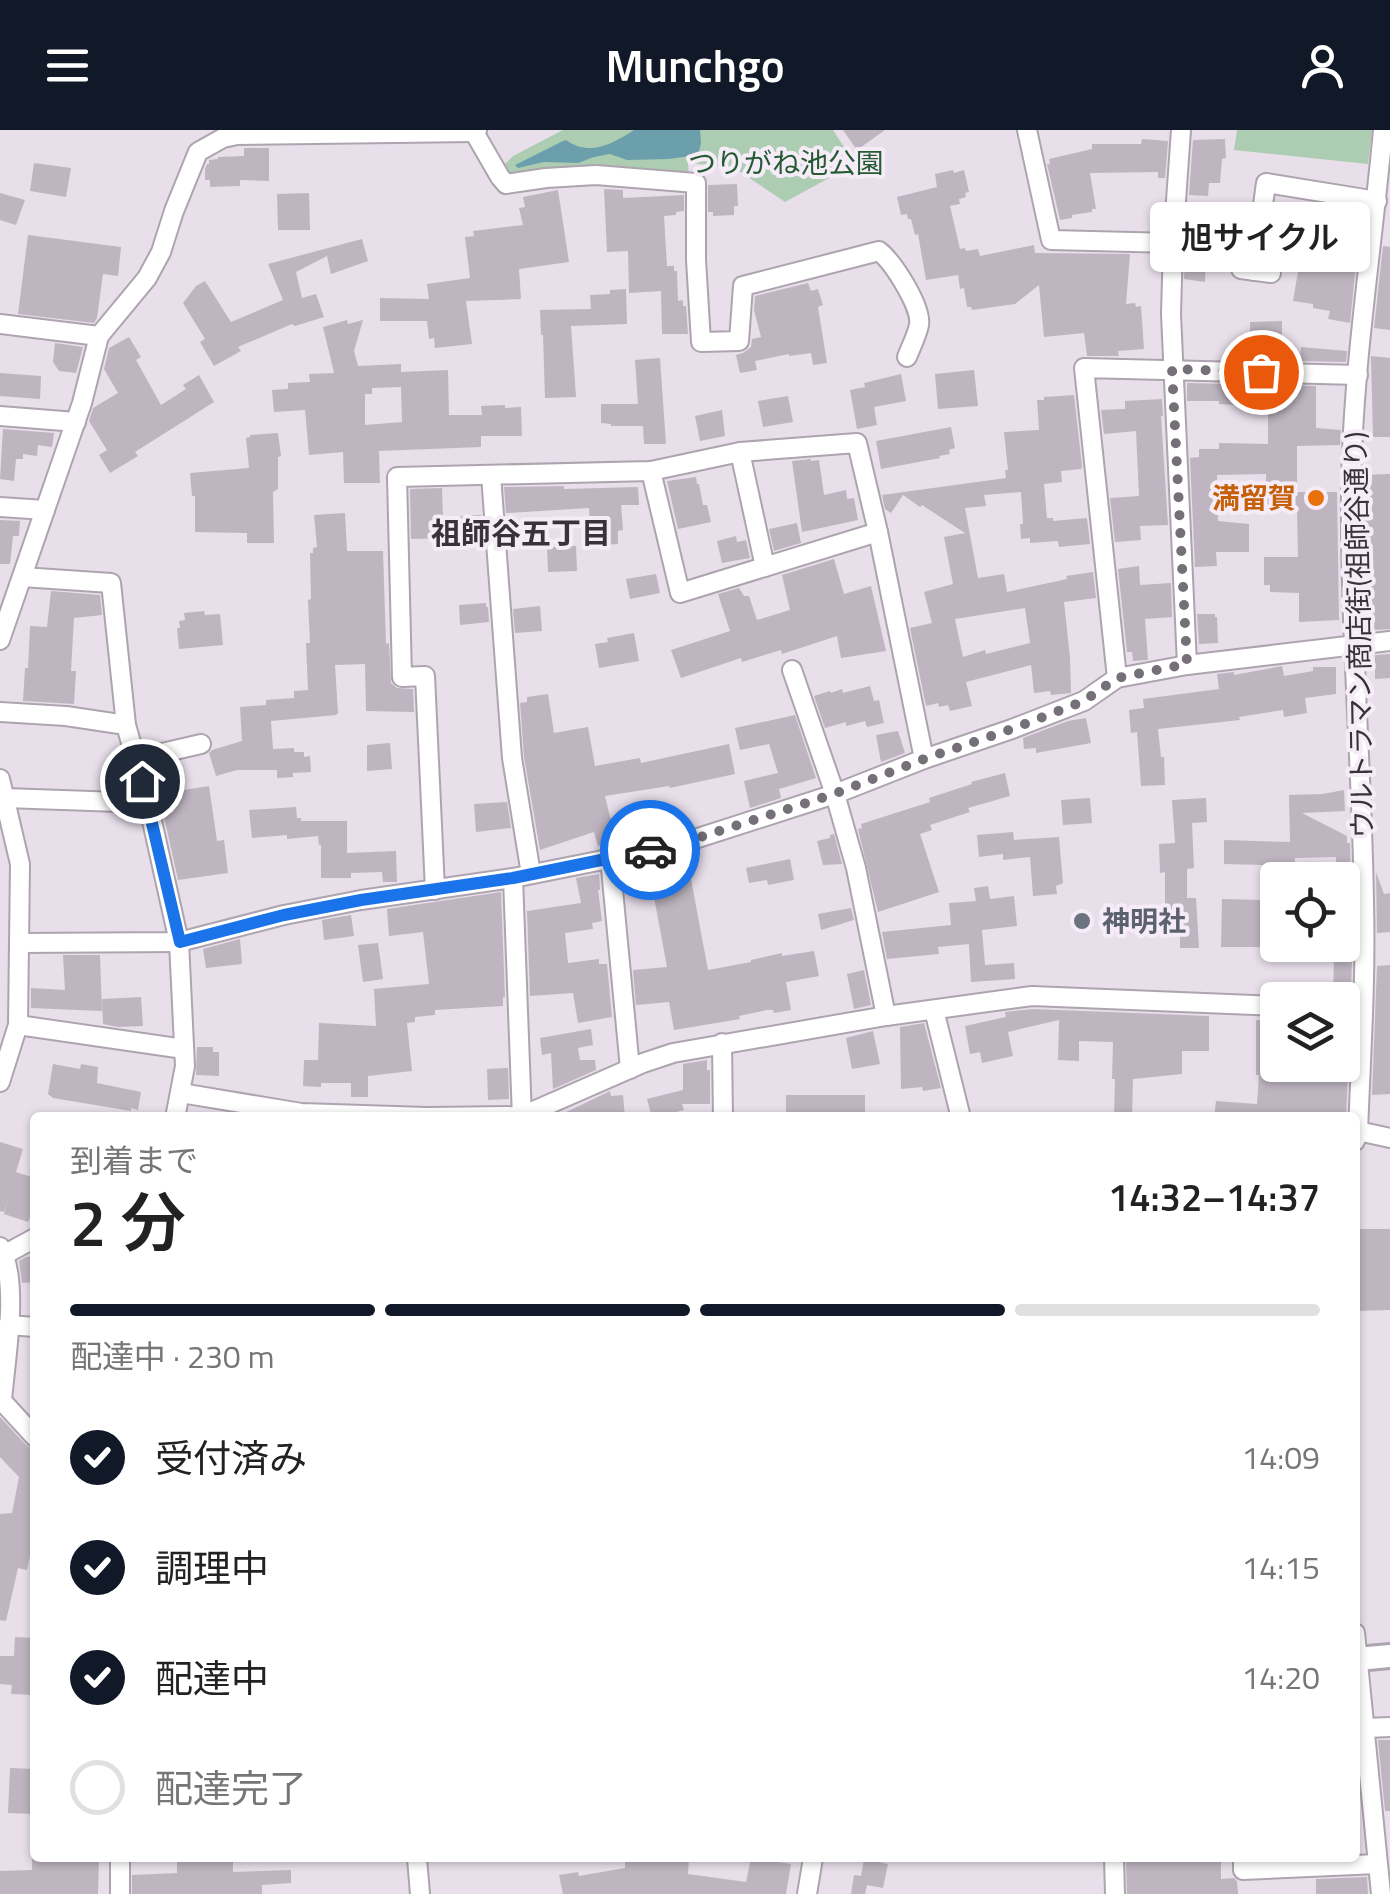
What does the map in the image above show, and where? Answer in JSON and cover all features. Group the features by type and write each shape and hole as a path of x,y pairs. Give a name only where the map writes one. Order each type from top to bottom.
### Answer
{"street":[{"path":"1027,130 1051,240 1173,242"},
{"path":"1181,130 1170,314 1187,664"},
{"name":"ウルトラマン商店街(祖師谷通り)","path":"1357,1112 1364,906 1351,490 1358,376 1383,130"},
{"path":"0,640 7,597 22,576 76,422 99,336 147,278 161,252 198,152 224,134 476,131 506,184 596,176 696,183 701,342 739,341 744,286 880,252 890,260 918,312 919,324 908,357"},
{"path":"1255,271 1266,183 1377,201"},
{"path":"0,324 99,336"},
{"path":"1117,678 1084,368 1358,376"},
{"path":"0,416 76,422"},
{"path":"436,890 424,676 402,677 397,477 651,471 740,452 858,442 924,759"},
{"path":"740,452 765,567"},
{"path":"651,471 680,593 878,532"},
{"path":"491,475 522,876 522,1112"},
{"path":"0,508 45,510"},
{"path":"22,576 111,583 126,725 180,942 185,1066 176,1112"},
{"path":"19,944 180,942 361,900 522,876 673,846 834,794 1012,729 1084,701 1117,678 1187,664 1390,642"},
{"path":"792,670 856,868 886,1016"},
{"path":"0,712 126,725"},
{"path":"136,759 202,744"},
{"path":"0,779 20,864 18,1024 0,1082"},
{"path":"5,798 148,803"},
{"path":"610,858 630,1069"},
{"path":"533,1112 674,1053 886,1016 1032,996 1260,1005"},
{"path":"934,1010 960,1112"},
{"path":"18,1024 184,1049"},
{"path":"722,1044 722,1112"},
{"path":"181,1093 295,1112"},
{"path":"1360,1136 1390,1138"},
{"path":"30,1240 2,1253 10,1284 1,1402 30,1431"},
{"path":"8,1325 30,1327"},
{"path":"1360,1659 1390,1656"},
{"path":"1360,1704 1381,1827 1377,1864 1381,1894"},
{"path":"1366,1728 1390,1727"},
{"path":"120,1862 120,1894"},
{"path":"416,1862 420,1894"},
{"path":"807,1894 812,1862"},
{"path":"1114,1862 1115,1894"},
{"path":"1242,1862 1243,1870 1377,1864"}],"green space":[{"name":"つりがね池公園","path":"563,130 833,130 855,164 785,202 733,167 688,163 689,177 620,170 510,174 505,164 513,156"},
{"path":"1237,130 1372,130 1368,164 1234,150"}],"water":[{"path":"634,130 700,130 699,151 668,159 627,160 610,154 578,163 544,162 518,168 515,165 566,140 592,148 609,144"}],"building":[{"path":"843,130 885,130 857,150"},
{"path":"1142,139 1168,141 1165,178 1158,178 1158,172 1090,173 1096,209 1060,220 1049,159 1092,149 1092,144 1141,144"},
{"path":"1225,139 1226,158 1222,159 1220,183 1209,183 1208,196 1189,195 1193,140"},
{"path":"244,148 269,148 269,181 240,180 240,186 210,187 210,180 205,180 209,160 244,156"},
{"path":"34,163 71,168 66,197 30,191"},
{"path":"964,170 969,192 959,199 960,204 950,206 960,249 978,249 980,256 1034,245 1035,253 1130,254 1126,304 1141,306 1144,349 1118,351 1119,356 1087,356 1084,333 1044,337 1039,285 1015,304 972,310 967,307 958,275 926,280 918,234 915,235 907,214 901,215 897,197 937,187 935,174"},
{"path":"737,184 738,206 734,206 734,215 713,216 713,212 708,212 708,185"},
{"path":"604,189 623,190 623,198 684,195 684,211 664,216 667,266 674,266 677,271 678,301 683,300 686,306 688,334 662,334 661,291 629,293 628,251 607,252"},
{"path":"558,190 569,262 519,269 521,299 466,301 472,344 435,348 434,338 429,339 427,321 380,321 380,298 429,299 427,284 470,278 465,237 474,236 473,231 523,225 519,208 525,207 523,197"},
{"path":"0,193 25,200 16,225 0,220"},
{"path":"309,193 310,230 278,230 277,194"},
{"path":"1300,230 1330,233 1329,242 1358,244 1350,323 1328,319 1330,311 1313,308 1313,304 1293,301 1301,254"},
{"path":"28,235 121,247 118,276 103,274 94,323 18,314"},
{"path":"362,239 368,261 331,274 327,256 296,272 302,298 316,294 324,317 292,324 238,347 241,351 214,366 200,342 205,339 183,303 196,286 205,281 231,322 283,300 268,264"},
{"path":"1383,246 1390,247 1390,330 1374,328"},
{"path":"1188,255 1206,257 1205,282 1184,279"},
{"path":"808,283 811,291 818,289 823,305 818,307 827,363 813,365 811,353 789,354 755,361 757,370 740,373 736,355 751,347 752,339 761,337 754,310 755,296"},
{"path":"626,289 627,324 571,326 576,397 545,398 540,310 591,309 590,295"},
{"path":"363,320 354,351 358,366 401,364 401,372 448,370 449,415 482,415 481,406 521,407 522,436 481,436 481,447 379,451 380,483 344,483 343,452 309,455 305,410 274,412 272,390 288,389 288,383 310,382 309,374 334,373 323,327","holes":["401,387 402,422 365,425 365,394 372,394 372,388"]},
{"path":"1282,321 1282,344 1250,343 1250,322"},
{"path":"129,337 141,357 136,360 161,405 199,375 214,402 135,452 138,456 110,473 99,455 107,450 89,421 93,408 118,393 104,369 109,348"},
{"path":"55,343 83,347 76,373 59,371 53,362"},
{"path":"1301,347 1347,351 1346,362 1300,361"},
{"path":"1371,356 1390,358 1390,437 1373,437"},
{"path":"660,358 666,444 644,444 643,426 601,423 601,404 638,404 635,360"},
{"path":"974,370 978,406 938,409 935,374"},
{"path":"0,373 41,376 40,399 0,396"},
{"path":"901,374 906,401 874,407 877,425 857,429 850,390"},
{"path":"1187,383 1316,386 1316,428 1341,430 1340,445 1297,446 1297,492 1337,492 1339,620 1299,622 1299,593 1270,592 1270,585 1264,585 1264,557 1298,557 1297,508 1265,507 1266,474 1217,475 1218,521 1249,524 1249,552 1216,552 1217,566 1195,567 1190,458 1199,457 1199,449 1219,449 1219,443 1268,444 1268,410 1239,409 1239,405 1219,401 1187,401"},
{"path":"1074,395 1082,466 1061,471 1062,482 1044,484 1047,518 1087,518 1090,544 1059,547 1058,541 1030,543 1030,538 1021,539 1021,492 984,495 986,506 965,508 978,578 1004,574 1007,592 1093,572 1096,598 1064,602 1071,693 1034,693 1031,665 966,682 972,706 950,711 948,705 926,706 910,628 932,623 924,592 953,584 944,537 965,533 903,495 891,513 885,509 882,495 1006,478 1004,432 1039,430 1037,400","holes":["1025,608 1030,643 963,657 955,619"]},
{"path":"788,396 793,422 763,427 758,401"},
{"path":"1162,399 1168,525 1140,526 1141,540 1115,542 1110,498 1139,496 1136,431 1104,434 1101,410 1125,409 1125,401"},
{"path":"722,410 725,436 700,441 695,416"},
{"path":"951,427 955,448 949,450 950,454 881,469 876,441"},
{"path":"3,429 54,433 52,447 38,445 37,456 23,454 23,459 16,459 14,481 0,479"},
{"path":"278,433 281,456 278,489 273,492 274,543 247,543 247,533 195,532 195,496 190,473 249,468 246,438"},
{"path":"819,460 824,495 846,490 847,499 854,498 858,520 802,532 792,461"},
{"path":"1390,474 1390,629 1369,630 1364,475"},
{"path":"696,477 711,522 678,529 667,481"},
{"path":"504,487 638,487 639,505 621,505 623,530 618,531 618,544 591,546 589,508 506,513"},
{"path":"442,488 443,517 481,515 482,540 411,539 410,489"},
{"path":"345,513 347,551 383,551 391,683 397,688 413,689 414,712 366,711 365,664 335,665 336,715 271,721 273,749 294,748 294,752 304,752 304,757 310,756 311,772 277,778 277,770 237,770 216,776 209,753 242,741 240,707 294,698 294,691 308,690 310,553 317,547 314,515"},
{"path":"0,520 20,521 19,536 13,536 10,564 0,564"},
{"path":"797,523 801,543 774,551 769,529"},
{"path":"736,536 737,542 746,540 750,558 722,563 717,541"},
{"path":"576,546 577,571 548,572 547,547"},
{"path":"834,559 844,594 871,586 886,651 841,658 837,636 782,654 781,650 742,662 741,658 681,678 671,650 730,631 718,594 739,588 744,596 749,596 757,620 790,610 782,575"},
{"path":"1139,566 1140,585 1171,583 1172,617 1145,619 1148,660 1133,661 1132,652 1127,652 1118,569"},
{"path":"656,574 660,593 630,599 626,579"},
{"path":"51,591 100,595 102,615 74,618 74,704 23,701 30,626 47,627"},
{"path":"486,603 489,622 460,625 459,605"},
{"path":"540,606 542,631 515,633 513,609"},
{"path":"204,611 205,615 220,614 223,645 179,649 177,628 179,621 185,620 184,613"},
{"path":"1197,614 1215,614 1218,643 1199,644"},
{"path":"634,633 639,661 599,668 595,644"},
{"path":"1390,654 1390,678 1375,679 1375,655"},
{"path":"1282,666 1284,676 1313,671 1313,667 1336,667 1336,694 1305,698 1307,713 1284,717 1283,710 1239,717 1240,720 1158,729 1165,785 1141,786 1137,732 1131,733 1129,710 1144,708 1143,699 1219,689 1217,674 1234,675"},
{"path":"870,686 874,701 879,700 884,723 867,727 865,721 846,726 846,722 825,728 814,696"},
{"path":"548,694 554,733 588,727 595,766 640,758 641,763 729,744 735,774 605,796 616,842 598,846 594,832 540,850 524,757 520,703 527,702 527,697"},
{"path":"795,715 816,778 779,789 781,798 750,808 744,781 778,773 769,744 740,750 735,728"},
{"path":"1086,718 1091,743 1036,753 1036,748 1024,749 1023,738"},
{"path":"898,731 905,753 881,762 876,735"},
{"path":"390,743 392,769 367,771 367,745"},
{"path":"1005,773 1010,796 968,808 970,812 930,825 932,830 920,834 939,892 878,912 858,829 861,824"},
{"path":"209,786 217,841 224,840 228,873 178,880 159,794"},
{"path":"1344,790 1345,811 1302,813 1347,836 1350,862 1336,862 1336,857 1295,858 1295,862 1260,865 1224,864 1224,840 1290,842 1289,795"},
{"path":"1090,798 1092,823 1063,825 1061,800"},
{"path":"1206,798 1207,822 1192,823 1194,868 1187,869 1187,898 1196,898 1199,948 1180,948 1180,914 1165,914 1165,872 1160,873 1159,844 1175,843 1172,800"},
{"path":"507,802 511,828 476,832 474,804"},
{"path":"296,807 301,821 347,821 347,853 396,851 397,882 383,882 382,872 321,878 318,836 252,838 249,810"},
{"path":"1013,832 1014,840 1059,837 1063,883 1056,886 1057,894 1033,896 1030,857 979,857 977,835"},
{"path":"834,834 842,864 823,865 817,841"},
{"path":"790,859 794,880 768,885 767,880 749,883 746,868"},
{"path":"1376,872 1384,894 1390,893 1390,932 1377,933"},
{"path":"599,874 602,921 592,923 593,929 565,933 568,963 599,959 599,964 607,964 612,1017 578,1023 573,993 530,996 527,911 581,903 576,878"},
{"path":"690,874 708,970 782,953 814,951 819,976 786,982 791,1010 767,1010 739,1016 740,1019 674,1030 669,1002 636,1005 633,970 667,967 651,881"},
{"path":"988,886 990,899 1014,896 1017,926 982,930 985,965 1014,963 1015,979 971,982 969,944 938,947 939,954 887,959 882,932 951,925 949,903 976,901 974,888"},
{"path":"501,892 503,1006 435,1010 435,1015 415,1017 415,1022 407,1023 412,1071 368,1076 368,1097 351,1097 351,1083 303,1086 304,1060 318,1060 319,1023 376,1026 374,989 429,984 423,932 389,936 387,909"},
{"path":"1222,899 1260,900 1260,947 1221,947"},
{"path":"851,908 854,920 821,930 818,914"},
{"path":"351,915 354,936 324,940 322,920"},
{"path":"240,939 242,964 206,968 203,949"},
{"path":"378,943 383,979 363,982 358,945"},
{"path":"63,955 100,955 102,1011 31,1008 31,988 65,990"},
{"path":"1334,962 1352,962 1351,982 1333,982"},
{"path":"1390,965 1390,1094 1372,1095 1377,966"},
{"path":"864,970 871,1005 854,1009 847,974"},
{"path":"141,997 143,1026 103,1024 102,999"},
{"path":"1033,1009 1209,1016 1209,1051 1182,1051 1182,1074 1133,1079 1132,1112 1114,1112 1113,1042 1079,1041 1079,1061 1058,1060 1059,1020 1008,1032 1013,1056 982,1063 980,1052 970,1054 965,1026 1006,1017 1005,1012"},
{"path":"1256,1020 1260,1020 1260,1082 1348,1082 1346,1112 1215,1112 1216,1101 1257,1104"},
{"path":"924,1023 941,1088 901,1089 900,1027"},
{"path":"591,1029 593,1045 578,1048 580,1060 595,1060 596,1070 553,1089 551,1053 542,1055 540,1038"},
{"path":"873,1031 880,1064 852,1069 846,1038"},
{"path":"197,1047 213,1047 213,1052 219,1052 219,1076 196,1075"},
{"path":"707,1060 710,1104 682,1104 684,1110 650,1112 647,1099 683,1090 683,1064"},
{"path":"53,1064 80,1069 81,1064 98,1067 97,1083 141,1092 138,1110 53,1098 48,1094"},
{"path":"508,1068 509,1099 488,1100 487,1069"},
{"path":"610,1091 611,1096 623,1095 624,1112 566,1112"},
{"path":"786,1095 865,1095 865,1112 786,1112"},
{"path":"0,1142 23,1149 16,1172 30,1176 30,1218 28,1222 4,1214 8,1199 4,1212 0,1211"},
{"path":"1360,1229 1390,1229 1390,1310 1360,1311"},
{"path":"30,1257 30,1282 22,1283 19,1261"},
{"path":"0,1417 30,1448 30,1555 27,1570 18,1568 6,1621 0,1620 0,1514 12,1513 19,1477 0,1457"},
{"path":"15,1637 30,1638 30,1695 11,1694 12,1685 0,1684 0,1656 14,1656"},
{"path":"1378,1740 1390,1740 1390,1811 1385,1811"},
{"path":"10,1768 30,1769 30,1814 8,1813"},
{"path":"32,1862 99,1862 98,1894 0,1894 0,1871 32,1870"},
{"path":"177,1862 233,1862 233,1872 291,1870 291,1883 262,1885 262,1894 132,1894 132,1875 177,1873"},
{"path":"625,1862 689,1862 688,1874 746,1882 750,1862 791,1864 786,1894 563,1894 559,1875 578,1872 579,1876 625,1868"},
{"path":"863,1862 888,1864 883,1888 867,1885 865,1894 851,1894 854,1875 861,1876"},
{"path":"1126,1862 1221,1862 1221,1879 1234,1878 1238,1894 1127,1894"},
{"path":"1367,1877 1368,1894 1316,1894 1316,1879"}],"way so far":[{"path":"650,850 834,794 1012,729 1084,701 1117,678 1187,664 1172,369 1261,372"}],"place":[{"name":"旭サイクル","path":"1261,372"},
{"name":"満留賀","path":"1316,498"},
{"name":"神明社","path":"1082,921"}],"district":[{"name":"祖師谷五丁目","path":"521,534"}],"route":[{"path":"142,781 180,942 284,915 513,878 650,850"}]}
